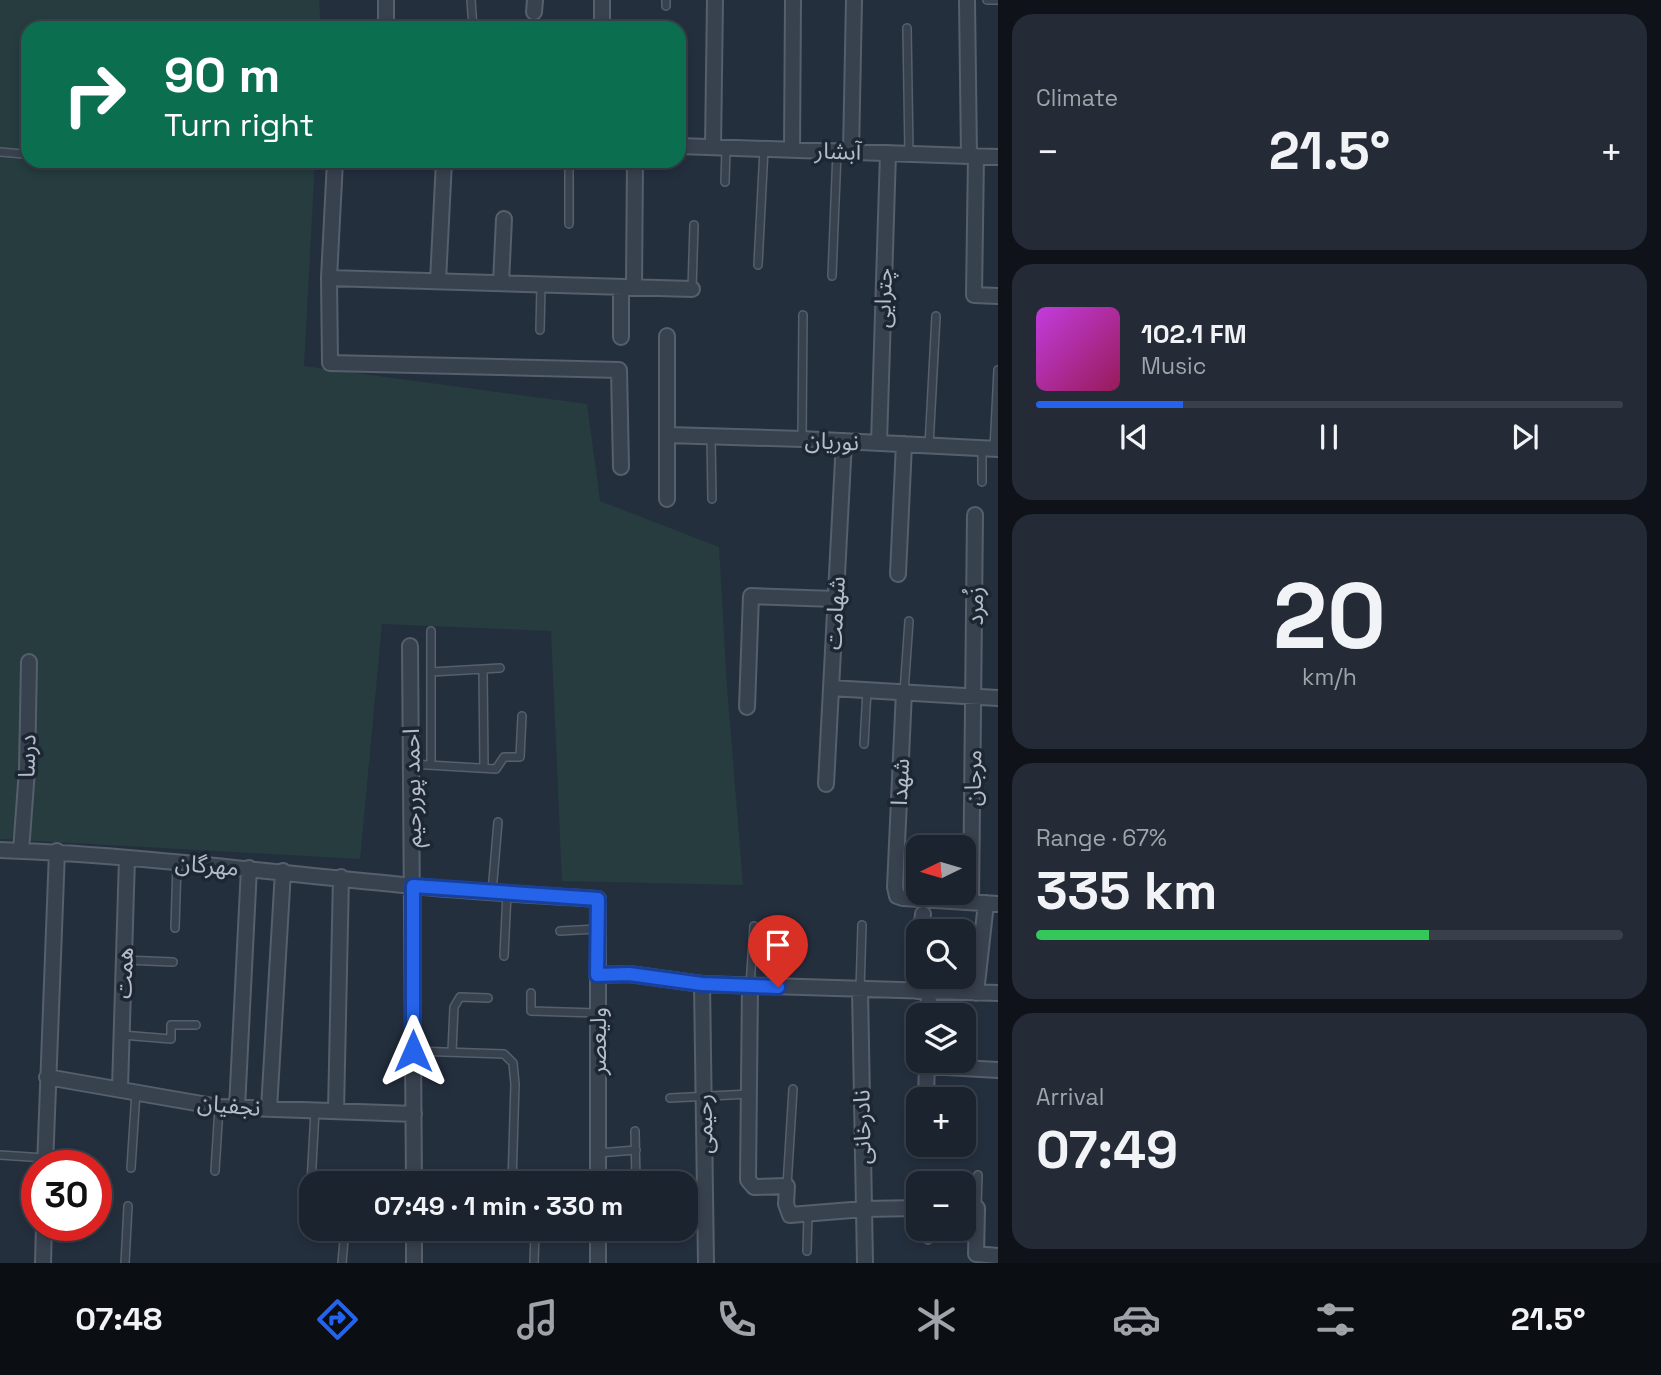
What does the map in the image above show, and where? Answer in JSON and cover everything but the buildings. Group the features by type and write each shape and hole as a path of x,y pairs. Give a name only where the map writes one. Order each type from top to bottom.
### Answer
{"street":[{"path":"386,0 386,21"},
{"path":"602,0 602,21"},
{"path":"715,0 720,147"},
{"path":"792,150 793,0"},
{"path":"844,151 854,0"},
{"path":"967,0 973,156 974,295 998,296"},
{"name":"آبشار","path":"686,146 998,157"},
{"name":"چترایی","path":"878,443 888,153"},
{"path":"335,168 330,363 619,370 621,467"},
{"path":"438,281 444,168"},
{"path":"621,337 628,287 635,168"},
{"path":"501,283 504,219"},
{"path":"330,278 692,289"},
{"path":"667,336 667,499"},
{"name":"نوریان","path":"667,435 991,449"},
{"name":"شهامت","path":"826,784 844,441"},
{"path":"898,574 904,444"},
{"name":"زُمرد","path":"974,696 975,515"},
{"path":"747,707 751,596 835,599"},
{"name":"احمد پوررحیم","path":"410,646 414,1171"},
{"name":"درسا","path":"21,850 27,770 29,662"},
{"path":"831,688 998,698"},
{"name":"شهدا","path":"904,692 895,887 897,896 985,903"},
{"name":"مرجان","path":"974,696 985,903 976,993"},
{"name":"مهرگان","path":"0,850 57,851 283,871 413,886 598,899"},
{"path":"45,1150 57,851"},
{"name":"همت","path":"120,1088 127,858"},
{"path":"237,1108 249,868"},
{"path":"270,1109 283,871"},
{"path":"336,1111 341,877"},
{"name":"ولیعصر","path":"598,899 598,1171"},
{"path":"922,919 923,914"},
{"path":"597,975 629,974 702,984 998,993"},
{"name":"رحیمی","path":"702,984 706,1263"},
{"path":"750,986 748,1180 754,1187 787,1186 786,1204 790,1215 906,1208"},
{"path":"923,989 925,1003"},
{"name":"نادرخانی","path":"860,990 865,1263"},
{"path":"976,1068 998,1070"},
{"name":"نجفیان","path":"47,1077 219,1107 414,1114"},
{"path":"43,1263 44,1241"},
{"path":"414,1241 414,1263"},
{"path":"598,1241 598,1263"},
{"path":"974,1241 976,1259 998,1255"}],"lane":[{"path":"471,0 472,21"},
{"path":"986,0 998,0"},
{"path":"906,27 909,153"},
{"path":"720,147 725,182"},
{"path":"758,265 764,149"},
{"path":"832,276 844,151"},
{"path":"0,152 21,154"},
{"path":"569,168 569,224"},
{"path":"692,289 694,225"},
{"path":"540,330 541,284"},
{"path":"802,439 803,315"},
{"path":"929,446 936,316"},
{"path":"982,482 991,449 998,370"},
{"path":"711,437 712,499"},
{"path":"904,692 909,621"},
{"path":"430,765 431,631"},
{"path":"430,672 500,668"},
{"path":"483,669 484,768"},
{"path":"864,744 867,690"},
{"path":"411,764 496,769 504,757 520,757 522,716"},
{"path":"498,822 504,956"},
{"path":"175,928 177,862"},
{"path":"860,990 862,925"},
{"path":"750,986 754,926"},
{"path":"559,931 598,929"},
{"path":"124,961 173,962"},
{"path":"531,993 531,1011 597,1013"},
{"path":"452,1052 454,1007 460,997 488,998"},
{"path":"122,1035 171,1038 172,1026 196,1025"},
{"path":"413,1051 503,1054 513,1063 515,1084 512,1171"},
{"path":"787,1186 793,1089"},
{"path":"131,1168 136,1091"},
{"path":"670,1098 750,1094"},
{"path":"215,1171 219,1107"},
{"path":"312,1171 315,1110"},
{"path":"635,1131 636,1171"},
{"path":"598,1153 636,1150"},
{"path":"0,1155 21,1158"},
{"path":"976,1184 978,1175"},
{"path":"125,1263 128,1206"},
{"path":"807,1251 808,1213"},
{"path":"342,1263 344,1241"},
{"path":"534,1263 535,1241"}],"green space":[{"path":"0,0 319,0 320,21 21,21 21,168 315,168 304,366 587,404 600,501 719,547 743,885 562,881 551,631 382,624 360,859 0,839"}],"route":[{"path":"413,1051 413,886 598,899 597,975 629,974 702,984 778,987"}]}
